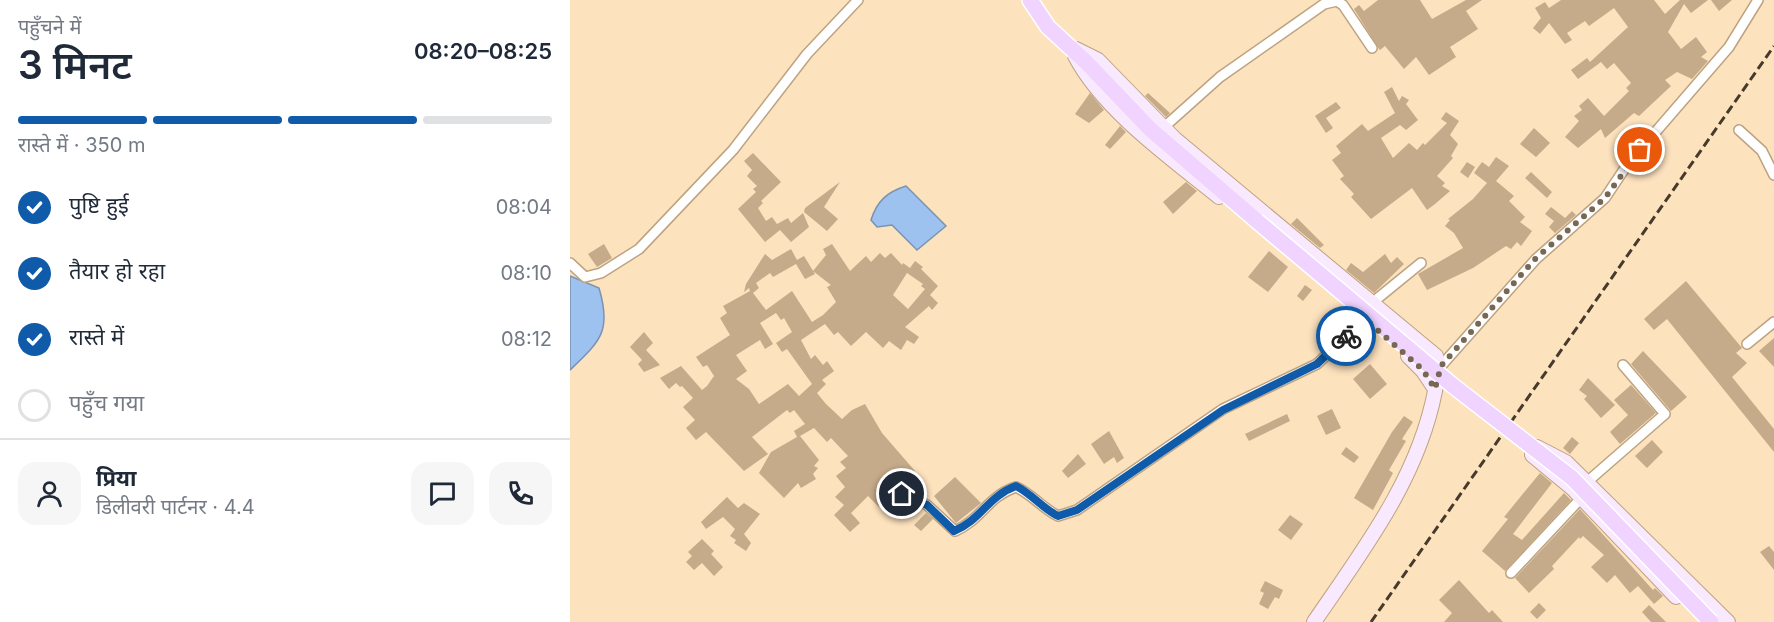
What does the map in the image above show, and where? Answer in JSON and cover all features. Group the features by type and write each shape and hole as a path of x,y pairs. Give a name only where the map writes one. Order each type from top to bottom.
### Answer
{"main road":[{"path":"1030,0 1048,27 1150,129 1452,385 1572,478 1711,622"},
{"path":"1071,48 1080,49 1098,60 1163,128 1436,356 1441,366 1432,408 1415,459 1386,516 1314,622"},
{"path":"1071,48 1091,81 1132,123 1365,319 1423,370 1435,389"},
{"path":"1701,622 1581,498 1532,455 1537,447 1546,449 1566,462 1728,622"}],"street":[{"path":"570,263 585,277 601,273 639,249 733,150 807,54 858,0"},
{"path":"1441,366 1536,258 1605,198 1627,165 1730,46 1758,0"},
{"path":"1163,128 1220,77 1324,4 1336,1 1343,5 1372,48"},
{"path":"1738,130 1762,151 1774,175"},
{"path":"902,494 927,505 954,531 978,515 1000,492 1016,486 1027,492 1039,506 1058,516 1077,510 1223,410 1317,364 1365,319 1378,298 1421,263"},
{"path":"1747,344 1774,322"},
{"path":"1511,573 1581,498 1589,484 1665,414 1623,365"}],"water":[{"path":"906,186 946,226 917,250 892,225 877,227 871,220 876,208 884,198 893,191"},
{"path":"570,276 599,288 604,315 601,335 570,370"}],"building":[{"path":"1378,0 1420,0 1432,19 1466,0 1482,0 1466,11 1478,29 1450,47 1456,57 1429,75 1416,57 1404,69 1385,46 1379,49 1354,9 1359,5 1364,11"},
{"path":"1561,0 1654,0 1665,14 1680,0 1708,0 1691,13 1684,4 1668,32 1681,49 1696,37 1707,52 1701,57 1708,61 1692,79 1677,72 1665,80 1671,86 1639,116 1634,113 1605,138 1601,129 1578,148 1565,137 1579,121 1574,116 1582,110 1579,106 1588,98 1604,116 1629,91 1626,88 1631,83 1614,63 1607,69 1601,62 1578,79 1571,70 1587,58 1590,62 1628,27 1614,8 1589,26 1585,21 1567,33 1572,40 1565,44 1549,23 1540,34 1533,28 1541,18 1535,8 1545,2 1549,8"},
{"path":"1711,0 1732,0 1719,11"},
{"path":"1392,87 1399,101 1402,96 1409,100 1406,104 1418,120 1406,130 1400,125 1381,138 1393,158 1409,143 1417,150 1423,143 1425,145 1447,123 1441,119 1446,112 1459,121 1450,135 1458,144 1451,156 1453,158 1437,176 1445,183 1442,186 1450,191 1435,204 1427,210 1412,188 1371,219 1351,197 1354,194 1340,179 1344,176 1332,160 1341,153 1336,146 1362,124 1368,131 1395,113 1384,92"},
{"path":"1090,93 1104,110 1089,123 1075,114"},
{"path":"1148,93 1170,113 1166,117 1145,96"},
{"path":"1336,102 1341,108 1326,118 1333,128 1326,133 1315,116"},
{"path":"1120,126 1126,132 1110,149 1105,145"},
{"path":"1534,128 1550,143 1536,157 1520,144"},
{"path":"753,153 781,182 761,201 763,203 758,208 766,221 772,217 777,224 788,218 791,223 803,213 809,227 791,242 780,230 765,242 738,209 756,192 753,189 757,186 747,176 752,170 744,161"},
{"path":"1496,157 1509,166 1496,181 1514,196 1509,201 1525,217 1520,222 1532,231 1521,246 1517,242 1511,249 1506,246 1473,268 1427,290 1418,274 1463,248 1454,233 1445,226 1450,220 1448,219 1473,199 1487,183 1474,173 1482,162 1489,167"},
{"path":"1467,162 1475,167 1468,178 1460,172"},
{"path":"1531,172 1552,192 1547,198 1525,178"},
{"path":"840,182 824,207 838,219 827,231 804,212 805,208"},
{"path":"1186,182 1197,191 1173,214 1163,202"},
{"path":"1551,207 1565,218 1572,211 1576,215 1555,233 1549,227 1554,221 1545,214"},
{"path":"1297,218 1324,245 1320,248 1291,224"},
{"path":"604,244 612,258 597,267 588,254"},
{"path":"832,244 850,271 866,256 871,262 880,253 885,258 891,253 902,265 903,263 910,268 915,261 923,267 921,269 938,286 930,295 938,303 932,310 929,306 905,327 919,337 914,344 907,340 901,350 889,341 883,348 866,332 851,346 838,332 834,335 825,324 801,340 811,359 815,355 823,365 827,361 834,371 822,380 826,384 817,393 826,404 842,419 852,410 865,404 882,433 915,471 898,486 896,483 880,496 885,501 879,507 868,496 851,513 860,523 850,532 834,515 844,505 835,497 845,487 836,476 846,468 840,462 848,456 831,438 827,442 814,428 800,436 819,460 814,466 818,468 813,474 816,479 801,488 798,483 784,498 759,473 771,452 797,437 794,431 805,424 794,410 790,413 787,410 752,437 768,454 744,471 706,432 696,440 686,428 695,420 683,407 693,398 676,383 669,389 660,378 681,366 702,390 707,386 714,376 707,365 703,367 696,357 730,335 720,318 727,313 723,306 750,291 749,288 744,292 746,284 765,254 772,260 791,249 797,260 804,256 813,271 826,255 823,249","holes":["796,264 805,279 815,274 813,271 831,285 827,287 836,302 812,322 792,291 766,310 753,293 759,288 756,283 770,273 773,277","907,273 923,284 921,286 925,289 908,309 893,295","776,313 781,320 784,318 792,332 776,343 782,352 787,349 812,384 799,396 788,384 759,404 749,389 736,379 747,371 736,355 760,340 765,349 773,344 760,323"]},
{"path":"1269,251 1288,267 1268,292 1248,277"},
{"path":"1385,254 1391,263 1397,257 1404,264 1374,293 1346,270 1351,263 1363,272"},
{"path":"1686,281 1742,348 1736,353 1747,363 1732,377 1774,429 1774,452 1667,319 1654,330 1644,319"},
{"path":"1305,285 1312,290 1303,301 1297,296"},
{"path":"644,332 653,343 646,350 660,365 644,372 638,364 642,360 630,347"},
{"path":"1774,338 1774,367 1759,351"},
{"path":"1643,351 1687,397 1671,411 1631,364"},
{"path":"1370,364 1387,384 1370,399 1353,379"},
{"path":"1588,378 1615,405 1601,418 1584,399 1587,396 1579,390"},
{"path":"1631,385 1656,413 1620,444 1610,432 1628,415 1614,400"},
{"path":"1332,409 1341,428 1326,435 1317,416"},
{"path":"1287,414 1290,421 1249,441 1245,434"},
{"path":"1404,416 1413,422 1402,439 1406,441 1389,470 1393,473 1373,510 1354,498 1392,432"},
{"path":"1109,431 1124,458 1117,463 1114,457 1104,464 1091,444"},
{"path":"1572,437 1579,443 1570,454 1563,448"},
{"path":"1652,440 1663,452 1647,468 1635,456"},
{"path":"1346,447 1359,457 1354,463 1341,454"},
{"path":"1078,454 1086,464 1068,478 1062,471"},
{"path":"1540,473 1552,483 1513,534 1522,540 1564,493 1571,500 1505,571 1482,551 1508,519 1504,517"},
{"path":"955,477 981,503 956,523 934,496"},
{"path":"727,497 738,508 744,503 760,514 744,534 751,543 746,551 734,543 736,540 730,536 735,529 723,517 706,529 701,522"},
{"path":"1580,509 1653,590 1655,588 1663,596 1654,604 1638,586 1630,593 1615,575 1607,583 1591,567 1604,555 1583,536 1580,539 1579,537 1552,566 1554,569 1529,593 1515,578"},
{"path":"926,513 933,519 921,531 914,525"},
{"path":"1290,515 1303,524 1291,540 1278,530"},
{"path":"702,539 714,551 711,554 723,567 714,576 702,563 694,570 686,562 692,556 688,552"},
{"path":"1769,546 1774,552 1774,570 1760,552"},
{"path":"1459,580 1489,613 1492,610 1503,622 1444,622 1452,613 1439,600"},
{"path":"1265,581 1283,590 1279,599 1275,597 1268,609 1259,604 1264,593 1260,591"},
{"path":"1539,603 1546,610 1537,619 1530,612"},
{"path":"1649,605 1666,622 1651,622 1642,612"}],"railway":[{"path":"1371,622 1774,46"}],"way so far":[{"path":"1346,336 1365,319 1423,370 1435,389 1441,366 1536,258 1605,198 1640,150"}],"route":[{"path":"902,494 927,505 954,531 964,527 1000,492 1016,486 1027,492 1039,506 1058,516 1077,510 1130,476 1163,449 1223,410 1317,364 1346,336"}]}
